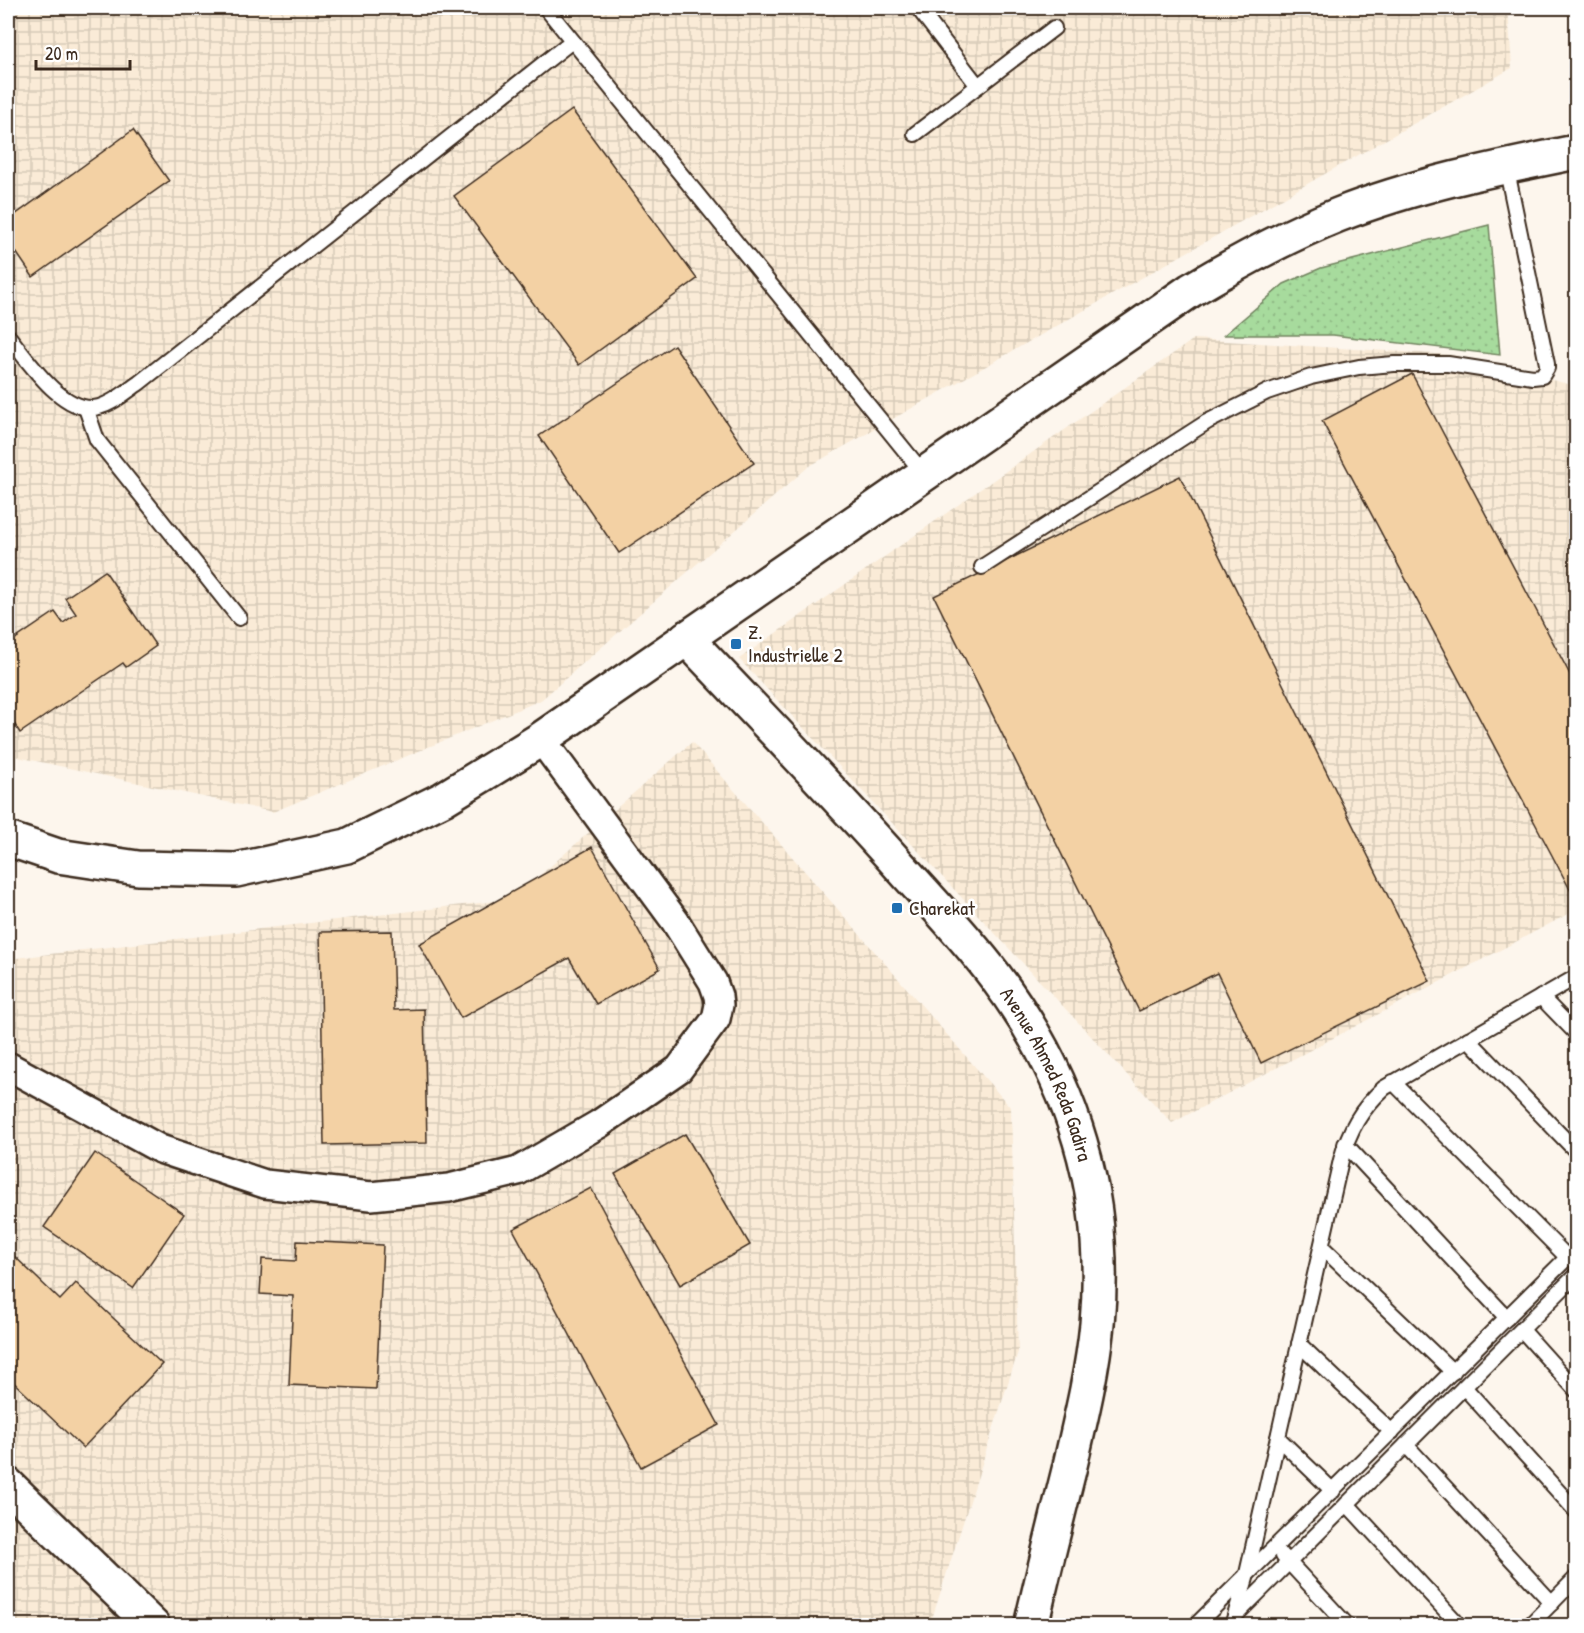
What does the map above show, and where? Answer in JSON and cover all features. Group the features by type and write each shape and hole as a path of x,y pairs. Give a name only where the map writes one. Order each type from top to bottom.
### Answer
{"main road":[{"path":"8,839 58,856 138,868 236,870 347,846 443,799 541,739 1191,290 1239,262 1339,215 1394,196 1506,166 1576,152"},
{"name":"Avenue Ahmed Reda Gadira","path":"686,638 877,841 988,967 1021,1014 1044,1054 1075,1124 1087,1161 1094,1201 1098,1241 1097,1323 1085,1403 1031,1626"},
{"path":"8,1485 153,1626"}],"street":[{"path":"8,1066 160,1149 265,1184 371,1196 449,1188 518,1171 599,1124 679,1069 716,1019 718,996 713,982 675,921 541,739"}],"lane":[{"path":"546,8 924,474"},
{"path":"918,8 978,86"},
{"path":"915,134 1054,28"},
{"path":"8,336 59,395 75,405 86,408 100,407 139,383 572,41"},
{"path":"982,567 1207,422 1267,392 1311,377 1359,367 1394,364 1448,364 1538,378 1542,376 1547,364 1506,166"},
{"path":"86,408 98,440 239,618"},
{"path":"1231,1624 1246,1578 1345,1144 1352,1127 1371,1100 1393,1082 1576,977"},
{"path":"1541,997 1576,1033"},
{"path":"1468,1039 1576,1150"},
{"path":"1196,1626 1572,1254 1393,1082"},
{"path":"1345,1144 1508,1318"},
{"path":"1322,1247 1453,1372"},
{"path":"1231,1624 1288,1562 1576,1275"},
{"path":"1522,1330 1576,1390"},
{"path":"1299,1344 1392,1432"},
{"path":"1464,1388 1576,1511"},
{"path":"1278,1438 1333,1491"},
{"path":"1406,1445 1552,1603"},
{"path":"1347,1504 1460,1626"},
{"path":"1275,1548 1348,1626"},
{"path":"1529,1626 1576,1578"}],"shaded area":[{"path":"8,8 1508,8 1512,68 808,467 541,700 273,812 8,755"},
{"path":"1194,339 1452,355 1576,386 1576,910 1172,1123 739,659"},
{"path":"692,742 1011,1108 1018,1352 930,1625 8,1625 8,951 16,958 513,899"}],"green space":[{"path":"1489,225 1500,355 1333,335 1224,335 1284,284 1321,268"}],"building":[{"path":"572,110 697,279 579,365 454,196"},
{"path":"133,130 169,181 33,277 8,240 8,220"},
{"path":"674,345 754,463 619,553 539,436"},
{"path":"1412,374 1576,686 1576,893 1573,895 1322,421"},
{"path":"1180,476 1430,981 1261,1063 1217,973 1139,1011 934,596"},
{"path":"105,571 156,646 126,667 123,663 20,733 8,714 8,644 55,612 63,623 76,614 65,598"},
{"path":"592,847 660,969 596,1004 569,958 461,1018 419,944"},
{"path":"392,931 394,1010 424,1009 427,1143 324,1145 320,932"},
{"path":"685,1134 750,1245 680,1285 615,1174"},
{"path":"95,1153 184,1214 133,1288 44,1227"},
{"path":"591,1188 719,1425 641,1467 513,1229"},
{"path":"297,1241 383,1245 376,1389 289,1385 293,1296 260,1294 262,1259 296,1261"},
{"path":"8,1250 60,1300 76,1283 162,1364 83,1448 8,1377"}],"place":[{"name":"Z. Industrielle 2","path":"736,644"},
{"name":"Charekat","path":"897,908"}]}
